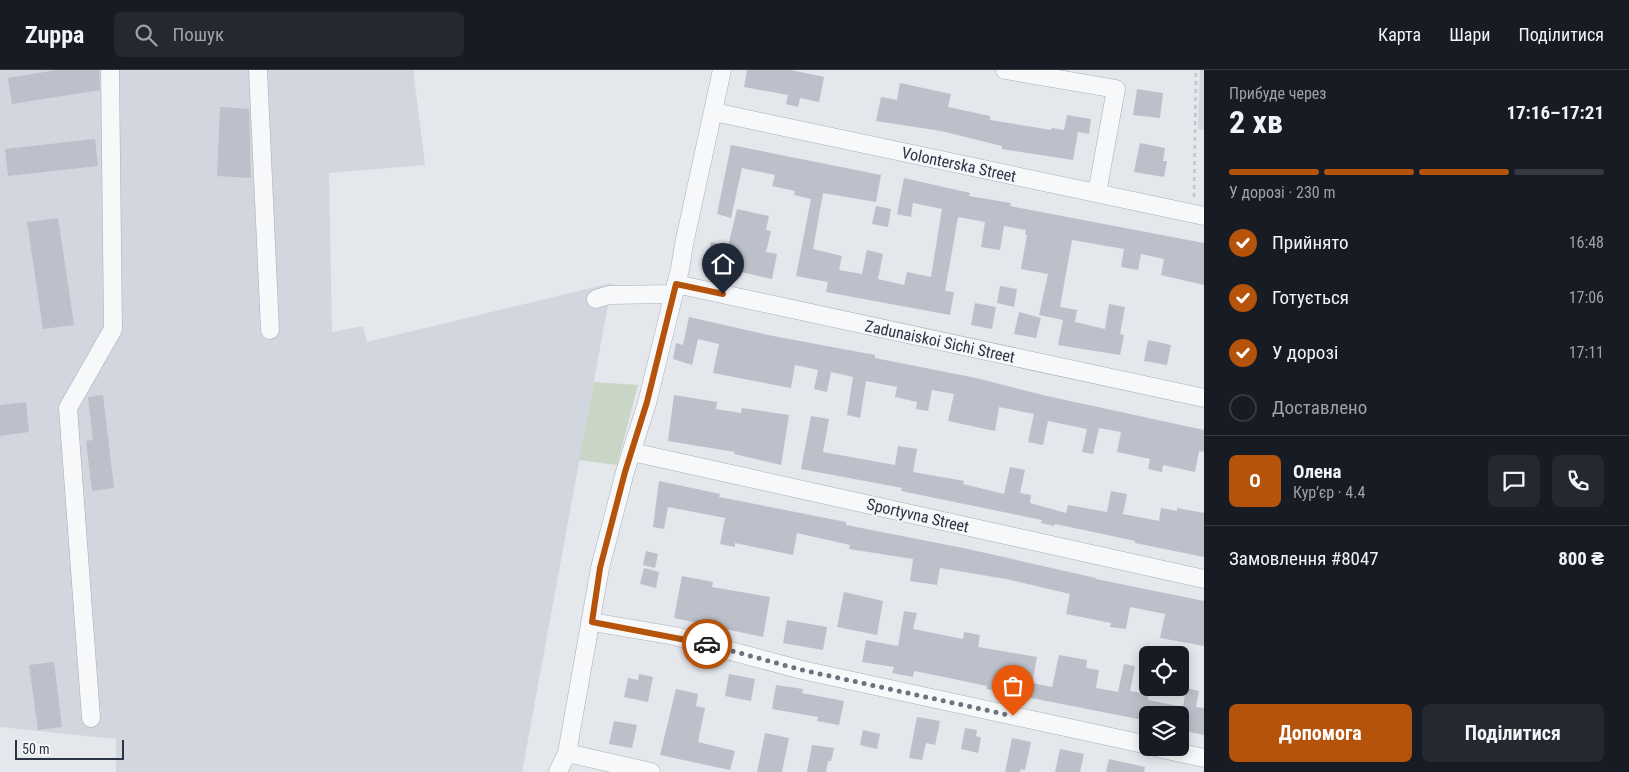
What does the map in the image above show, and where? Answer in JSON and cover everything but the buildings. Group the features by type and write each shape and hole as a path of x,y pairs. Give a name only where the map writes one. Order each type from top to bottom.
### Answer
{"street":[{"path":"91,718 68,408 113,329 110,70"},
{"path":"258,70 270,330"},
{"path":"558,772 567,753 572,716 592,622 600,568 647,402 674,290 722,70"},
{"path":"1005,70 1116,89 1097,193"},
{"name":"Volonterska Street","path":"714,112 1199,215"},
{"name":"Zadunaiskoi Sichi Street","path":"596,299 609,295 674,290 1204,398"},
{"name":"Sportyvna Street","path":"632,452 1204,580"},
{"path":"592,622 675,636 802,670 1139,743"},
{"path":"567,753 651,772"},
{"path":"1189,755 1204,758"}],"path":[{"path":"1196,70 1199,215"}],"shaded area":[{"path":"0,70 413,70 425,165 329,173 332,332 363,326 367,342 612,283 522,772 116,772 116,739 0,727"},
{"path":"1200,70 1204,70 1204,130 1198,129"}],"green space":[{"path":"594,382 638,385 617,465 579,460"}],"way so far":[{"path":"707,644 802,670 1013,716"}],"route":[{"path":"707,644 675,636 592,622 600,568 625,472 647,402 676,284 723,294"}]}
